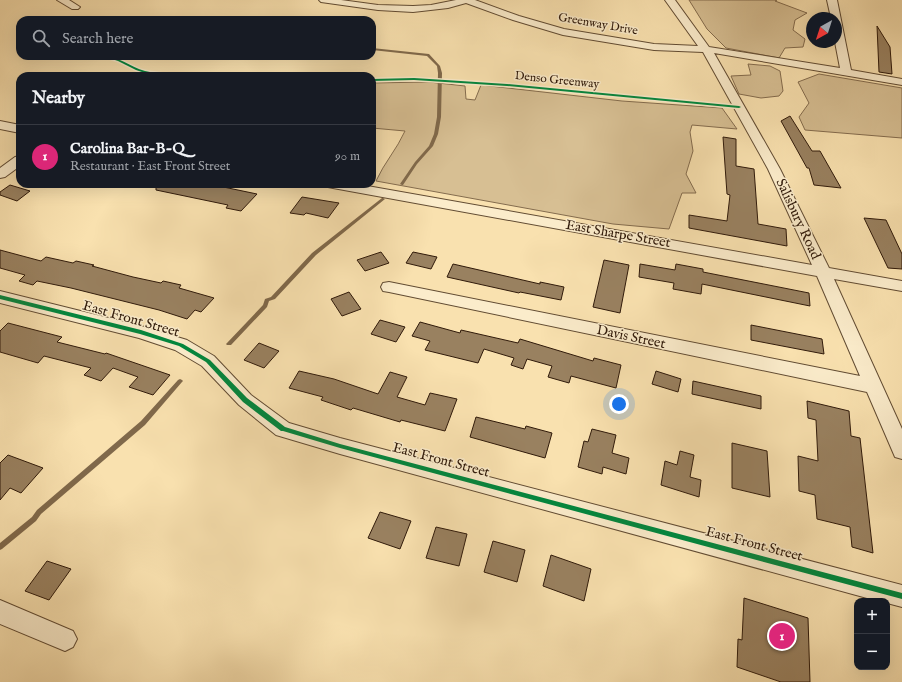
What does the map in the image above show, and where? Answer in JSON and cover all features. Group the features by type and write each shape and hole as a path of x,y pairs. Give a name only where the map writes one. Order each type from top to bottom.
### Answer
{"street":[{"path":"324,0 362,6 409,10 436,8 467,0"},
{"name":"Greenway Drive","path":"467,0 516,18 563,32 654,47 706,49 902,82"},
{"name":"Salisbury Road","path":"670,0 706,49 774,169 822,270 902,451"},
{"path":"832,0 835,12"},
{"path":"841,48 846,72"},
{"path":"0,125 16,128"},
{"path":"0,174 16,163"},
{"name":"East Sharpe Street","path":"357,188 822,270 902,286"},
{"name":"Davis Street","path":"389,287 873,386"},
{"name":"East Front Street","path":"0,297 141,332 181,345 208,361 245,400 283,429 340,446 413,464 902,596"},
{"path":"0,612 65,639"}],"shaded area":[{"path":"689,0 777,0 775,1 806,13 795,20 793,30 805,39 803,47 785,48 779,58 726,48 707,29"},
{"path":"748,64 770,66 780,71 783,91 779,96 761,98 739,94 731,76 751,75"},
{"path":"819,74 902,88 902,138 805,130 799,117 809,103 798,82"},
{"path":"429,82 465,86 466,99 475,100 481,85 622,101 722,108 737,129 692,125 690,132 693,151 686,174 696,193 682,193 669,229 613,224 376,181 405,131 376,128 376,83"}],"building":[{"path":"877,26 890,47 892,74 879,72"},
{"path":"790,116 812,151 820,151 841,188 814,185 809,168 807,168 781,121"},
{"path":"723,137 736,139 736,166 754,169 758,224 786,229 787,246 689,228 689,215 727,221 730,195 727,194"},
{"path":"10,185 30,191 17,201 0,195 0,192"},
{"path":"156,188 228,188 257,194 241,211 226,208 228,205 156,190"},
{"path":"302,197 339,203 328,218 306,213 304,215 290,213"},
{"path":"864,218 886,220 902,254 902,269 888,268"},
{"path":"0,250 41,261 46,257 73,263 76,261 94,265 92,266 133,277 161,283 163,281 181,285 179,288 214,298 201,312 195,310 187,319 159,310 71,288 37,281 33,285 19,281 25,275 0,268"},
{"path":"381,252 389,263 365,271 357,260"},
{"path":"413,252 437,257 431,269 406,263"},
{"path":"604,260 629,265 620,313 593,307"},
{"path":"453,264 540,284 540,282 564,287 561,300 519,293 447,277"},
{"path":"640,264 675,270 676,264 703,269 703,272 809,293 810,306 702,284 701,294 673,289 674,283 639,277"},
{"path":"349,292 361,309 342,316 331,299"},
{"path":"380,320 405,327 396,342 371,334"},
{"path":"420,322 460,333 461,330 518,343 520,339 593,361 594,358 621,365 616,388 571,376 569,383 548,377 552,366 527,359 523,369 511,365 514,358 484,349 478,363 425,350 430,341 412,336"},
{"path":"8,323 62,337 57,342 106,353 170,375 153,395 129,387 138,377 113,368 101,381 84,375 91,368 44,356 38,363 0,352 0,331"},
{"path":"751,325 822,339 824,354 751,340"},
{"path":"259,343 279,351 264,368 244,360"},
{"path":"299,371 334,379 378,394 390,372 407,377 397,397 425,405 430,393 457,399 445,431 401,420 400,422 353,408 351,410 321,400 323,397 289,388"},
{"path":"656,371 681,379 678,392 652,384"},
{"path":"693,381 761,396 761,409 692,394"},
{"path":"807,401 849,411 851,436 860,438 873,553 852,547 850,527 817,519 815,495 799,491 798,456 818,461 816,420 808,418"},
{"path":"476,417 525,429 526,426 552,433 545,458 470,437"},
{"path":"592,429 616,435 612,453 629,458 626,474 603,467 602,474 578,467 584,441 588,442"},
{"path":"732,443 767,451 770,497 732,488"},
{"path":"680,451 694,455 690,477 701,480 699,497 661,485 665,461 677,465"},
{"path":"8,455 43,468 21,493 10,488 0,500 0,463"},
{"path":"380,512 411,521 400,549 368,538"},
{"path":"436,527 467,534 459,566 426,558"},
{"path":"493,541 525,550 517,582 484,572"},
{"path":"551,555 591,569 584,601 543,586"},
{"path":"47,561 71,569 49,600 25,591"},
{"path":"744,598 808,618 810,682 781,682 737,667 738,639 742,640"}],"waterway":[{"path":"376,49 428,55 438,66 440,73 439,117 436,134 431,146 416,163 402,184"},
{"path":"229,344 265,306 267,300 273,298 314,254 383,199"},
{"path":"0,547 143,423 180,381"}],"cycle path":[{"path":"118,60 145,72"},
{"name":"Denso Greenway","path":"376,80 414,79 507,85 739,107"},
{"path":"0,297 141,332 181,345 208,361 245,400 283,429 340,446 902,596"}],"place":[{"name":"Carolina Bar-B-Q","path":"782,636"}]}
